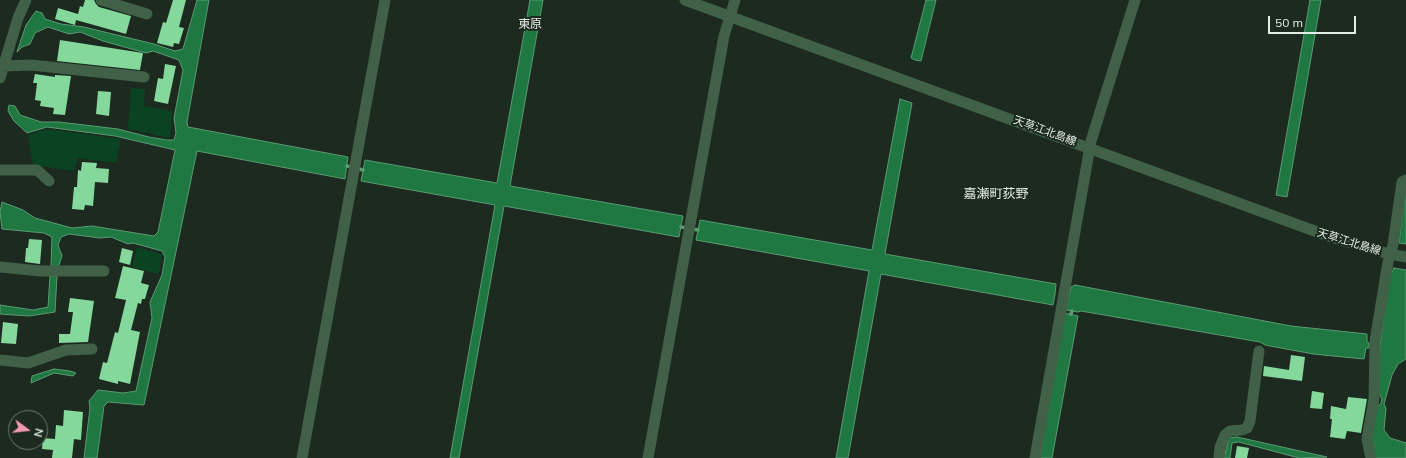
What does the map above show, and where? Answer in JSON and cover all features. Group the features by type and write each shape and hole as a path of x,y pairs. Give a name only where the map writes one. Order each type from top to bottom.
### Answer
{"street":[{"path":"0,78 18,18 26,0"},
{"path":"102,0 147,14"},
{"path":"302,458 385,0"},
{"name":"天草江北島線","path":"685,0 1331,237 1389,254 1406,257"},
{"path":"648,458 724,36 735,0"},
{"path":"1035,458 1093,132 1135,0"},
{"path":"3,66 31,65 144,78"},
{"path":"0,170 37,170 50,181"},
{"path":"1371,458 1367,439 1374,399 1374,341 1389,254 1393,245 1402,182 1406,180"},
{"path":"0,266 40,271 104,271"},
{"path":"0,360 28,363 66,350 92,349"},
{"path":"1219,458 1220,447 1225,435 1230,431 1248,428 1259,351"}],"shaded area":[{"path":"197,0 209,0 187,122 188,127 348,157 345,179 197,151 144,405 108,402 104,406 97,458 84,458 90,408 89,401 98,390 123,393 136,391 152,318 150,302 162,275 165,257 162,251 133,243 128,244 111,237 100,238 69,234 61,237 58,245 62,256 58,268 51,267 52,237 44,233 2,229 0,212 2,202 23,210 35,218 72,228 92,226 154,236 158,232 175,150 115,136 47,127 27,133 14,121 8,111 9,105 15,106 20,115 41,122 59,122 118,129 149,137 174,140 176,133 174,118 183,70 179,60 153,51 146,53 103,41 80,32 69,34 48,27 35,33 30,44 22,47 17,52 26,25 36,11 42,13 45,19 61,24 84,27 154,44 175,51 183,49"},
{"path":"530,0 543,0 510,186 683,216 679,237 504,206 459,458 450,458 495,205 361,181 365,160 497,183"},
{"path":"926,0 936,0 921,61 911,58"},
{"path":"1310,0 1321,0 1287,197 1276,195"},
{"path":"131,88 145,89 144,106 172,111 170,138 128,129"},
{"path":"900,99 912,103 885,254 1056,284 1055,294 1053,305 881,274 848,458 836,458 869,271 696,240 700,220 872,250"},
{"path":"47,129 121,139 116,163 78,158 74,171 33,165 28,135"},
{"path":"1406,185 1406,244 1399,243"},
{"path":"137,247 162,254 159,274 132,267"},
{"path":"1394,268 1406,270 1406,359 1398,364 1392,375 1384,404 1386,408 1384,430 1390,438 1406,443 1406,458 1376,458 1372,438 1376,409 1381,403 1382,399 1378,391 1380,346 1389,279"},
{"path":"50,276 57,276 55,312 29,316 0,314 0,305 33,310 48,307"},
{"path":"1075,285 1291,326 1367,334 1369,348 1366,348 1364,359 1313,354 1265,345 1260,342 1081,311 1066,310 1071,287"},
{"path":"1065,313 1078,316 1052,458 1040,458"},
{"path":"54,369 76,373 73,376 54,373 31,383 32,376"},
{"path":"1237,437 1327,457 1299,458 1239,442 1232,443 1230,458 1224,458 1229,438"}],"building":[{"path":"85,0 94,0 99,7 131,16 126,34 76,20 75,25 55,19 58,8 78,14 80,6 83,7"},
{"path":"173,0 186,0 179,27 184,28 179,44 174,43 173,47 157,43 163,22 166,23"},
{"path":"60,40 143,53 140,70 57,61"},
{"path":"165,64 176,66 168,104 154,101 158,78 163,79"},
{"path":"35,74 55,77 55,75 71,76 65,115 53,114 54,108 40,106 41,101 35,100 37,83 33,83"},
{"path":"98,91 111,92 109,116 96,114"},
{"path":"82,162 97,163 96,168 109,169 108,183 95,182 93,206 85,205 84,210 72,209 74,187 77,187 78,170 81,171"},
{"path":"29,239 42,240 40,264 25,262 26,248 28,248"},
{"path":"122,248 133,251 130,265 119,262"},
{"path":"123,266 144,271 141,283 149,285 145,299 142,299 141,304 138,303 131,330 140,332 130,384 118,381 118,384 99,379 103,362 107,363 115,332 118,333 126,300 115,298"},
{"path":"70,298 94,301 88,342 59,343 59,334 70,334 73,312 68,312"},
{"path":"3,322 18,324 16,344 1,343"},
{"path":"1291,355 1305,357 1302,381 1263,376 1264,366 1289,370"},
{"path":"1312,391 1324,393 1322,409 1310,408"},
{"path":"1348,397 1367,399 1361,433 1347,431 1345,439 1330,437 1332,419 1330,419 1331,406 1346,409"},
{"path":"64,410 83,412 81,440 74,439 72,458 52,458 53,450 48,450 48,438 55,439 56,425 63,426"},
{"path":"1237,446 1249,448 1247,458 1235,458"}],"waterway":[{"path":"347,166 363,170"},
{"path":"681,227 698,230"}],"district":[{"name":"東原","path":"530,24"},
{"name":"嘉瀬町荻野","path":"996,194"}]}
